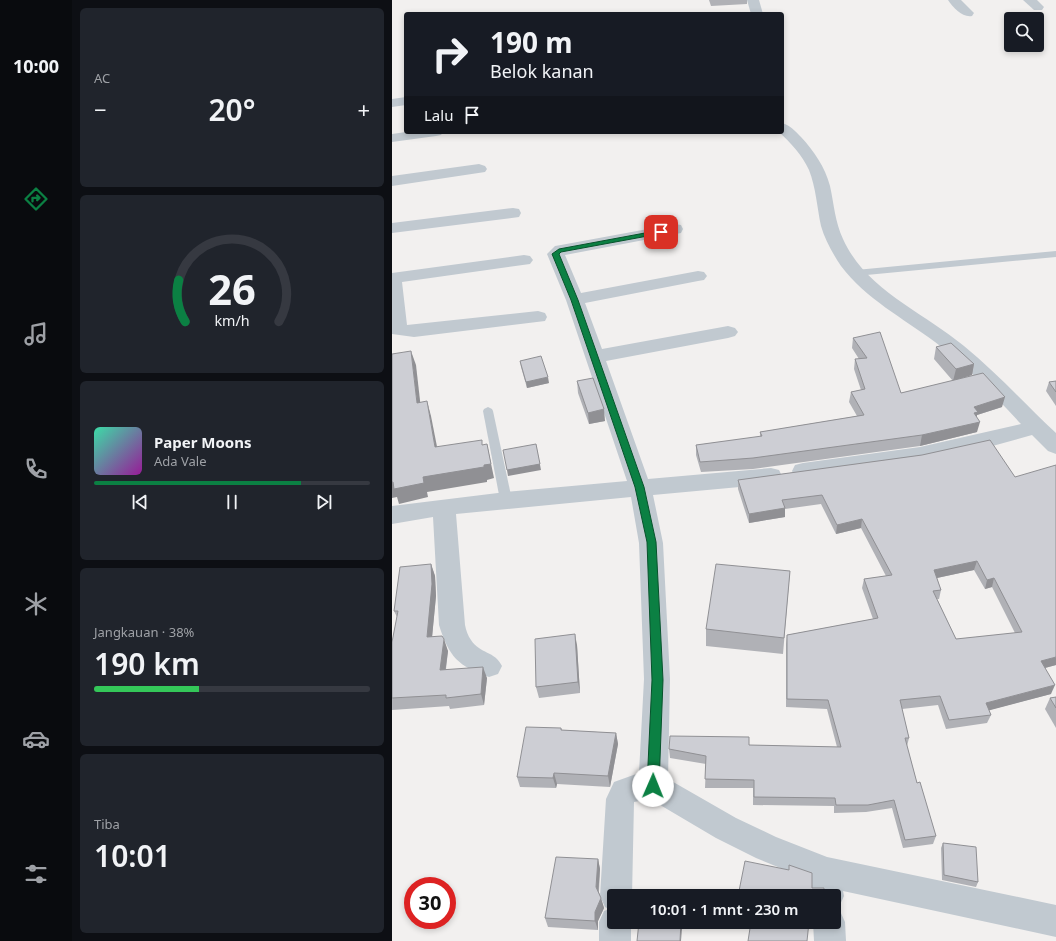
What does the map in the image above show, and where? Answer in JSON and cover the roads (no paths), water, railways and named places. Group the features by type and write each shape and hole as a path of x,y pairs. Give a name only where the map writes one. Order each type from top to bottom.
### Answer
{"street":[{"path":"753,0 756,12"},
{"path":"954,0 968,13"},
{"path":"784,129 798,142 812,161 821,185 830,227 839,249 856,273 864,282 887,300 925,325 973,362 1056,446"},
{"path":"392,138 421,134"},
{"path":"392,181 479,169"},
{"path":"392,228 513,213"},
{"path":"653,786 657,680 652,542 640,487 575,300 556,254 559,251 676,229"},
{"path":"524,260 393,278 398,330 414,331 538,317"},
{"path":"575,300 698,276"},
{"path":"595,357 728,332"},
{"path":"392,515 444,506 640,487 753,478 920,455 967,445 1036,427"},
{"path":"444,506 452,625 456,638 469,657 489,666"},
{"path":"616,889 620,799 624,792 632,788 653,786 691,806 726,828 767,848 827,884 1056,921"},
{"path":"615,941 616,929"},
{"path":"829,929 830,941"}],"lane":[{"path":"856,273 1056,254"},
{"path":"488,411 506,500"}]}
